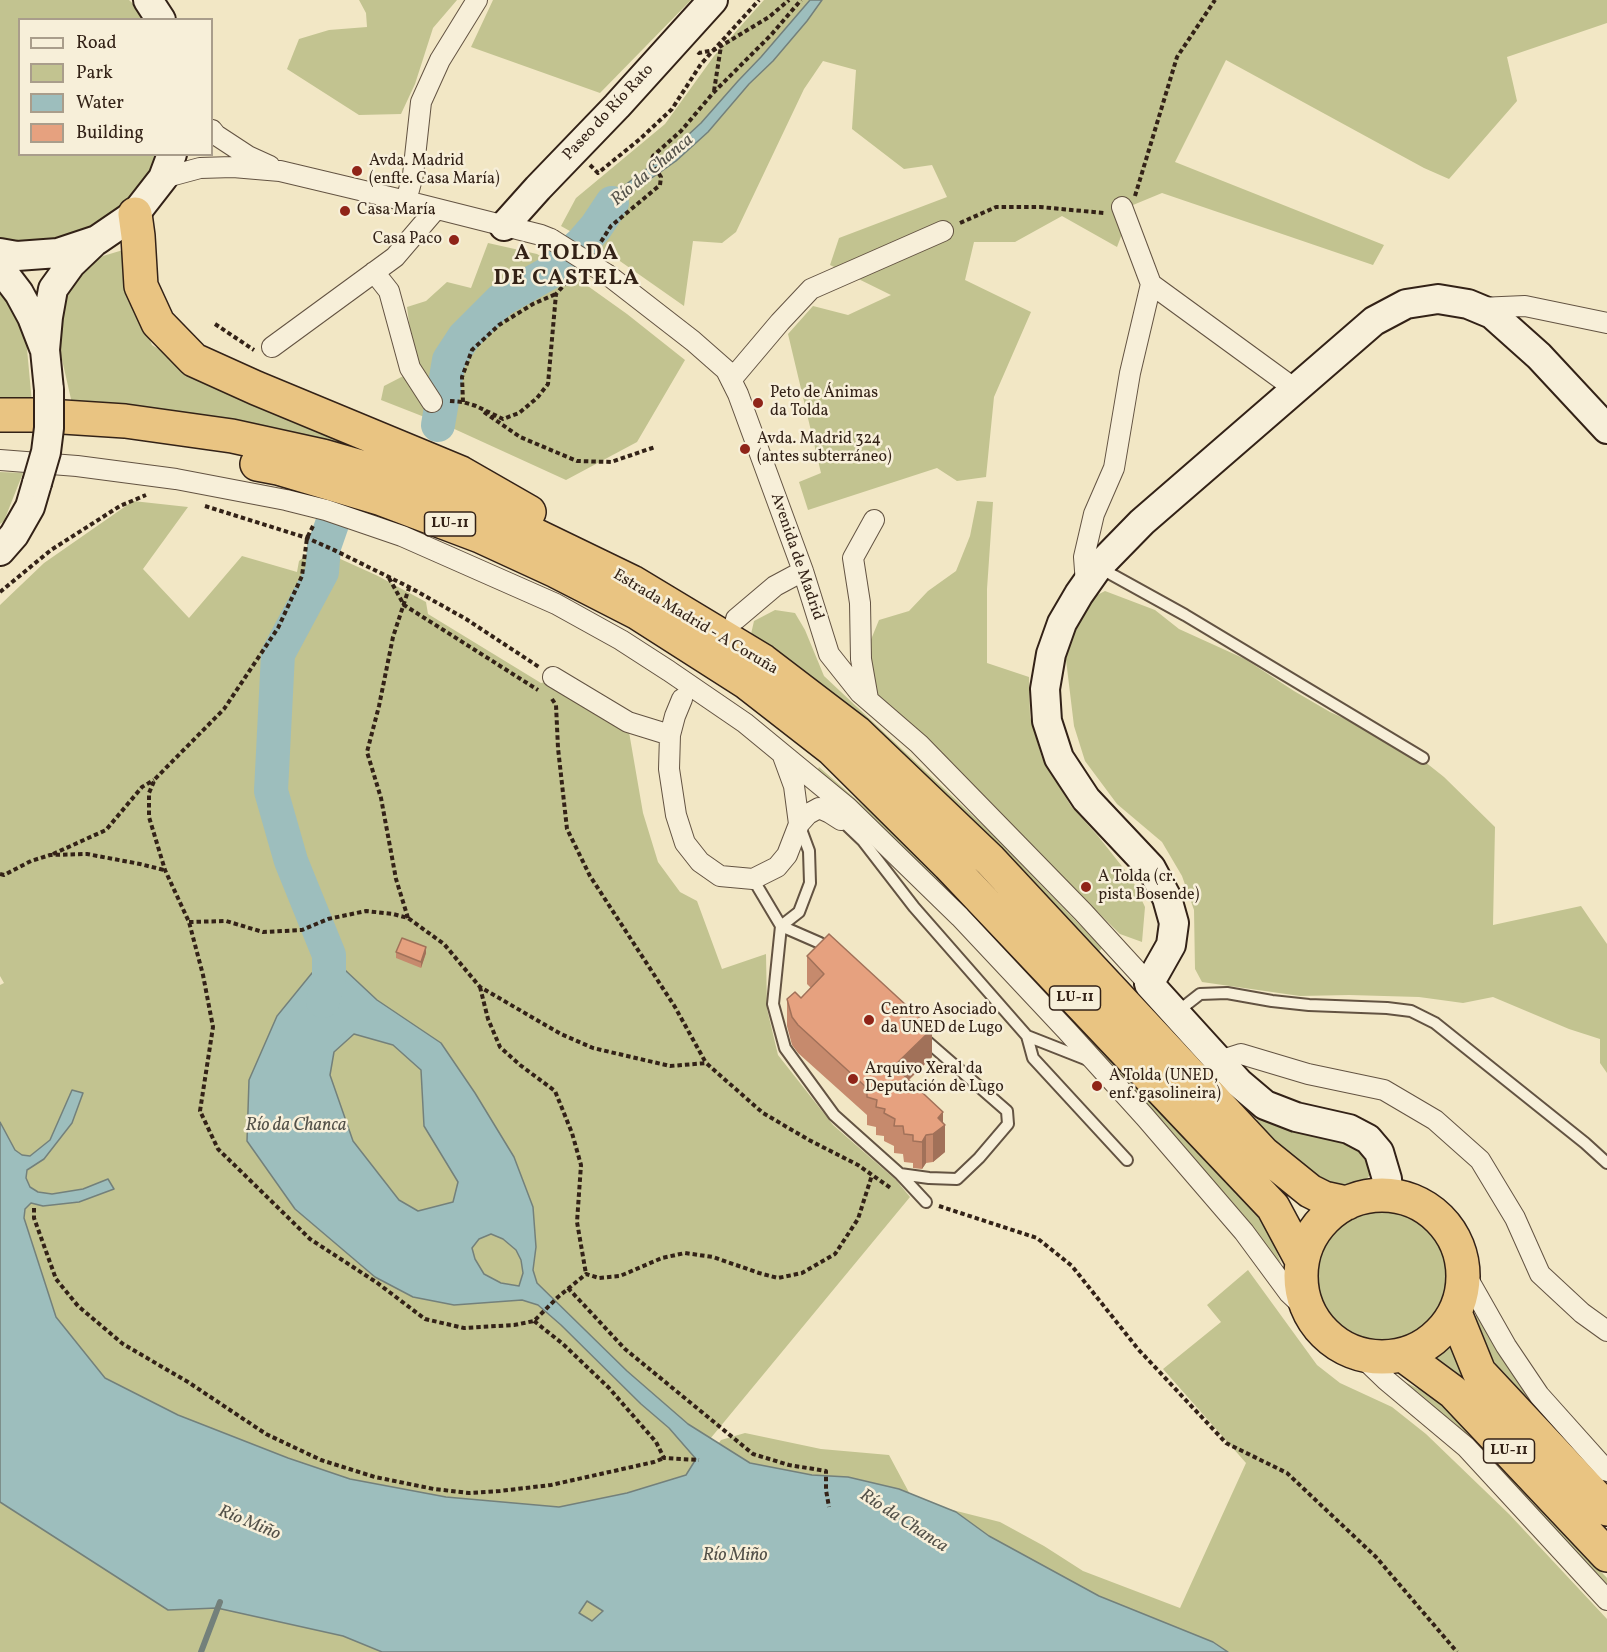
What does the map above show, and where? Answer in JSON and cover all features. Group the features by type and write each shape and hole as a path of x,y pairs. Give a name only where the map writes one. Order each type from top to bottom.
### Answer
{"highway":[{"path":"135,214 141,286 158,323 194,360 461,473 663,587 763,661"},
{"name":"Estrada Madrid - A Coruña","path":"4,427 32,416 125,422 232,436 323,456 396,477 508,522 632,582 763,661 856,732 990,860 1263,1153 1310,1191 1324,1198 1347,1203"},
{"name":"Estrada Madrid - A Coruña","path":"4,427 190,449 278,468 382,499 480,536 556,571 638,613 746,682 832,749 949,865 1273,1207 1302,1261"},
{"name":"Estrada Madrid - A Coruña","path":"1388,1195 1411,1200 1432,1212 1448,1228 1454,1239 1459,1249 1464,1272 1462,1293 1455,1313 1442,1332 1424,1346 1403,1355 1381,1358 1359,1354 1339,1345 1322,1331 1310,1313 1301,1288 1302,1261 1308,1243 1331,1213 1347,1203 1367,1196 1388,1195"},
{"name":"LU-11","path":"1455,1313 1479,1372 1607,1509"},
{"name":"LU-11","path":"1403,1355 1453,1392 1607,1555"}],"street":[{"path":"147,0 160,18"},
{"path":"406,201 413,175 421,102 440,60 477,0"},
{"name":"Paseo do Río Rato","path":"504,226 713,0"},
{"name":"Avenida de Madrid","path":"213,131 248,156 280,171"},
{"path":"0,551 14,535 30,507 46,452 50,408 45,350 53,289 71,264 97,240 135,214 168,166"},
{"name":"Avenida de Madrid","path":"168,166 233,167 280,171 541,235 608,275 693,341 726,370 738,394 803,571 829,654 860,693 920,744 1083,912 1149,984"},
{"path":"1122,207 1151,284 1295,389"},
{"path":"272,347 395,257 436,209"},
{"path":"731,380 811,289 943,231"},
{"path":"0,253 17,256 58,253 97,240"},
{"path":"0,268 19,293 32,317 45,350"},
{"path":"374,272 389,291 410,368 441,402"},
{"path":"1092,576 1084,557 1094,514 1114,468 1130,373 1151,284"},
{"path":"1388,1195 1387,1179 1379,1152 1368,1139 1349,1129 1296,1117 1265,1105 1239,1083 1149,984 1171,945 1174,923 1167,898 1151,868 1086,799 1059,758 1047,721 1045,689 1051,654 1062,623 1092,576 1142,522 1374,321 1406,304 1438,298 1468,304 1492,314 1539,356 1607,429"},
{"path":"1479,308 1525,306 1607,323"},
{"path":"0,460 77,466 176,479 316,508 402,536 556,604 621,640 745,723 782,753 844,814 960,917 1145,1117 1244,1232 1289,1293 1310,1313"},
{"path":"868,699 861,659 860,603 854,558 874,520"},
{"path":"736,619 775,586 803,571"},
{"path":"547,684 628,722 670,735"},
{"path":"682,699 670,735 669,769 676,815 685,843 700,862 720,876 753,879 777,867 788,855 799,824 808,814 819,808 830,813 844,814"},
{"path":"782,753 794,786 799,824"},
{"path":"1219,1061 1241,1054 1308,1074 1384,1090 1435,1120 1480,1160 1515,1218 1540,1274 1582,1314 1607,1331"},
{"path":"1464,1272 1506,1346 1539,1395 1607,1471"},
{"path":"1359,1354 1386,1380 1466,1447 1607,1600"}],"lane":[{"path":"1092,576 1185,615 1423,758"},
{"path":"844,814 914,907 1027,1036 1033,1058 1126,1160"},
{"path":"799,824 809,851 810,883 799,912 781,926 773,1004 785,1048 834,1115 900,1174 926,1202"},
{"path":"753,879 781,926 820,943 836,958"},
{"path":"1174,1014 1200,994 1227,993 1309,1005 1411,1011 1435,1023 1607,1163"},
{"path":"900,1174 957,1179 1008,1134 1007,1111 911,1027"},
{"path":"1027,1036 1095,1062"}],"path":[{"path":"574,150 598,173 640,139 672,109 701,64 759,0"},
{"path":"680,36 699,53 714,50 769,17 789,0"},
{"path":"596,249 611,226 660,185 661,177 651,162 653,156 681,131 714,92 771,35 801,0"},
{"path":"943,231 996,207 1040,207 1113,214 1135,199 1177,57 1215,0"},
{"path":"714,92 722,46"},
{"path":"463,402 462,377 472,350 500,325 534,304 556,294 578,270"},
{"path":"441,402 463,402 503,419 519,413 537,398 548,384 556,294"},
{"path":"215,324 252,350 272,347"},
{"path":"476,406 520,437 577,461 611,462 655,447"},
{"path":"0,592 51,550 120,506 147,495"},
{"path":"199,504 307,538 409,587 466,619 547,684"},
{"path":"0,874 4,875 31,861 106,830 142,787 155,779 224,709 278,628 302,576 307,538"},
{"path":"388,578 404,605 511,674 547,684"},
{"path":"408,918 396,879 381,798 367,752 393,638 409,587"},
{"path":"551,698 556,705 558,748 567,829 590,876 675,1007 706,1063 763,1113 858,1165 894,1191 1037,1238 1071,1266 1138,1349 1226,1443 1287,1473 1376,1557 1457,1652"},
{"path":"155,779 149,793 149,817 165,870 189,922 213,1027 200,1111 218,1149 310,1239 376,1282 425,1319 464,1328 534,1322 558,1297 586,1274"},
{"path":"50,855 87,854 165,870"},
{"path":"189,922 226,921 263,932 302,930 328,919 366,911 408,918 444,944 480,987 561,1034 593,1048 670,1066 706,1063"},
{"path":"480,987 488,1019 500,1047 555,1091 572,1133 581,1166 577,1222 586,1274"},
{"path":"586,1274 599,1278 620,1276 662,1258 685,1253 713,1257 759,1274 778,1278 802,1274 835,1254 858,1220 872,1175"},
{"path":"34,1208 34,1218 56,1279 78,1306 123,1344 188,1382 266,1434 321,1460 375,1477 469,1493 551,1485 664,1458 699,1460"},
{"path":"568,1288 625,1349 753,1454 789,1465 826,1471 826,1490 830,1507"},
{"path":"534,1322 563,1344 609,1388 656,1442 664,1458"}],"green space":[{"path":"0,0 129,0 146,18 18,18 18,156 161,156 135,196 100,224 59,239 14,241 0,238"},
{"path":"359,0 457,0 433,28 415,84 401,114 359,115 287,69 299,39 329,30 367,27 366,13"},
{"path":"493,0 691,0 600,93 471,47"},
{"path":"764,0 810,0 701,123 660,161 601,203 582,238 561,226 576,198 665,124 714,56"},
{"path":"822,0 1607,0 1607,23 1507,57 1517,101 1449,179 1424,168 1226,60 1175,162 1384,245 1373,265 1162,193 1133,205 1117,247 1062,216 1015,242 974,242 965,280 1031,312 994,397 986,477 957,481 937,468 808,510 799,482 821,473 788,334 813,306 848,315 891,295 830,265 839,238 947,197 932,165 904,169 852,129 856,70 823,61 804,89 736,232 722,243 693,241 684,306 617,259 588,242 629,194 652,179 773,61"},
{"path":"488,243 537,254 578,279 627,314 685,360 637,442 566,480 450,427 381,400 384,386 415,370 407,307 426,301 447,282 471,288"},
{"path":"123,250 133,298 152,345 192,370 421,472 73,408 56,333 65,296 84,268 103,256"},
{"path":"0,292 11,306 26,338 32,403 0,401"},
{"path":"0,472 23,473 4,521 0,524"},
{"path":"133,501 188,507 143,569 189,618 242,556 297,572 299,561 313,550 336,557 378,576 426,602 428,614 541,683 550,681 629,732 643,813 658,862 680,892 697,901 722,969 766,954 767,1009 778,1055 833,1125 896,1180 910,1197 710,1439 688,1424 627,1371 537,1283 533,1270 536,1247 377,1000 328,955 277,1015 247,1141 295,1209 375,1277 492,1302 523,1300 538,1305 669,1428 692,1453 696,1459 686,1475 627,1493 559,1507 446,1497 350,1479 288,1458 178,1415 105,1378 56,1317 24,1219 25,1209 31,1203 43,1206 108,1179 83,1189 52,1194 38,1192 30,1187 26,1178 27,1170 44,1159 72,1123 83,1093 72,1090 50,1140 30,1156 15,1151 0,1122 0,985 4,983 0,976 0,605 44,563"},
{"path":"977,501 993,502 987,589 987,663 1029,677 1030,717 1042,758 1071,806 1132,879 1145,907 1142,942 1120,934 856,676 879,620 909,611 928,591 956,571 970,536"},
{"path":"1105,591 1155,610 1179,629 1245,659 1330,712 1405,746 1444,777 1495,827 1493,925 1581,906 1607,944 1607,1073 1600,1063 1600,1039 1569,1029 1493,997 1463,1003 1419,997 1300,996 1202,982 1195,969 1194,910 1182,876 1162,842 1117,804 1085,761 1074,726 1064,643 1087,600"},
{"path":"775,610 795,613 805,630 824,676 990,832 1102,948 1096,955 833,700 751,634 754,621"},
{"path":"819,767 898,836 1050,992 1146,1099 1237,1190 1266,1224 1281,1263 1255,1239 817,771"},
{"path":"354,1034 393,1045 421,1070 424,1126 458,1182 453,1202 418,1211 399,1200 353,1141 330,1075 334,1052"},
{"path":"1260,1116 1344,1141 1365,1154 1371,1173 1364,1183 1331,1187 1306,1176 1254,1124"},
{"path":"1383,1209 1409,1215 1431,1229 1445,1251 1451,1277 1445,1303 1431,1325 1409,1339 1383,1345 1357,1339 1335,1325 1321,1303 1315,1277 1321,1251 1335,1229 1357,1215"},
{"path":"491,1234 503,1239 516,1250 521,1260 523,1273 520,1286 501,1283 484,1274 475,1259 472,1248 479,1239"},
{"path":"1248,1270 1317,1365 1340,1383 1392,1407 1426,1434 1509,1514 1607,1619 1607,1652 1202,1652 708,1458 721,1440 745,1433 821,1449 889,1455 913,1500 1000,1522 1083,1571 1180,1608 1246,1463 1163,1369 1221,1322 1207,1305"},
{"path":"1479,1313 1533,1400 1529,1404 1504,1376 1483,1345 1473,1318"},
{"path":"1451,1347 1478,1393 1433,1361"},
{"path":"1405,1382 1436,1398 1607,1578 1607,1584 1516,1491 1405,1387"},
{"path":"0,1493 495,1652 0,1652"},
{"path":"587,1601 604,1611 592,1621 579,1613"}],"water":[{"path":"810,0 822,0 773,61 749,84 708,132 676,161 629,194 588,242 582,238 601,203 660,161 701,123"},
{"name":"Río Miño","path":"329,955 377,1000 441,1043 514,1157 533,1207 536,1247 533,1270 537,1283 627,1371 688,1424 750,1463 812,1475 848,1477 899,1489 956,1512 989,1536 1099,1596 1213,1642 1228,1652 382,1652 343,1636 217,1608 168,1610 0,1502 0,1122 15,1150 22,1155 30,1156 50,1140 72,1090 83,1093 72,1123 44,1159 27,1170 26,1178 30,1187 38,1192 52,1194 83,1189 108,1179 114,1189 79,1202 43,1206 31,1203 25,1209 24,1218 56,1317 105,1378 178,1415 288,1458 350,1479 446,1497 559,1507 627,1493 686,1475 696,1459 669,1428 538,1305 522,1300 454,1305 413,1297 375,1277 295,1209 247,1141 249,1080 277,1016","holes":["354,1034 393,1045 421,1070 424,1126 458,1182 453,1202 418,1211 399,1200 353,1141 330,1075 334,1052","491,1234 503,1239 516,1250 521,1260 523,1273 519,1286 501,1283 484,1274 475,1259 472,1248 479,1239","587,1601 603,1611 592,1621 579,1613"]}],"building":[{"path":"829,934 932,1029 894,1066 943,1112 938,1118 945,1125 933,1134 926,1135 922,1142 913,1141 913,1135 904,1134 903,1126 894,1126 895,1119 884,1113 885,1109 876,1107 877,1100 867,1097 867,1088 792,1017 787,999 795,992 801,998 824,974 807,956"},
{"path":"402,938 426,947 421,962 396,952"}],"waterway":[{"name":"Río da Chanca","path":"438,425 449,360 464,337 501,300 549,273 583,242 612,203"},
{"name":"Río da Chanca","path":"323,1001 329,979 329,955 291,861 271,791 278,654 322,572 324,547 332,524"},
{"path":"201,1652 220,1602"}],"place":[{"name":"Avda. Madrid (enfte. Casa María)","path":"357,171"},
{"name":"Casa María","path":"345,211"},
{"name":"Casa Paco","path":"454,240"},
{"name":"Peto de Ánimas da Tolda","path":"758,403"},
{"name":"Avda. Madrid 324 (antes subterráneo)","path":"745,449"},
{"name":"A Tolda (cr. pista Bosende)","path":"1086,887"},
{"name":"Centro Asociado da UNED de Lugo","path":"869,1020"},
{"name":"Arquivo Xeral da Deputación de Lugo","path":"853,1079"},
{"name":"A Tolda (UNED, enf. gasolineira)","path":"1097,1086"}],"district":[{"name":"A TOLDA DE CASTELA","path":"567,268"}]}
